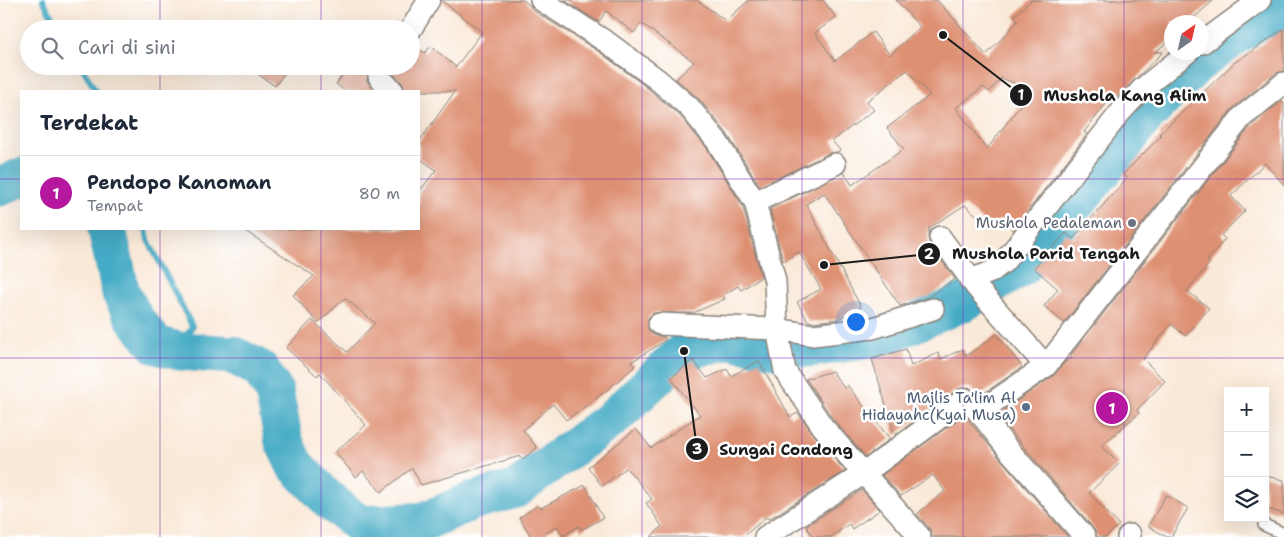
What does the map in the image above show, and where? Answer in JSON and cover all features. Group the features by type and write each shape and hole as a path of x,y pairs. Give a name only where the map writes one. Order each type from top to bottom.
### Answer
{"street":[{"path":"417,20 429,0"},
{"path":"541,0 608,43 658,80 689,108 716,140 755,202 775,281 777,333 785,371 823,427 920,537"},
{"path":"1209,38 1260,0"},
{"path":"974,284 1004,262 1119,114 1142,89 1178,60"},
{"path":"379,75 392,90"},
{"path":"979,412 1046,366 1229,132 1242,117 1284,83"},
{"path":"755,202 835,164"},
{"path":"940,237 974,284 1046,366"},
{"path":"659,324 814,336 865,329 933,309"},
{"path":"765,537 863,474 962,400 968,400 1085,537"}],"lane":[{"path":"1264,525 1284,534"}],"building":[{"path":"441,0 524,0 534,11 601,53 650,90 680,116 706,147 743,207 761,277 741,290 738,286 723,295 725,299 693,313 653,313 648,318 648,329 653,335 664,337 666,340 631,362 635,366 606,391 566,420 553,404 523,430 537,448 523,459 520,456 421,485 412,468 381,492 363,471 356,477 335,452 366,425 320,373 317,376 286,348 312,320 347,352 375,323 345,298 318,323 293,295 314,276 244,230 420,230 420,191 436,170 420,159 420,141 455,91 405,90 402,83 395,75 420,75 420,50 425,53 431,46 456,67 482,32"},
{"path":"564,0 697,0 726,21 749,0 823,0 836,17 815,33 835,61 873,32 890,55 920,27 896,0 937,0 986,55 1018,21 1014,16 1031,0 1214,0 1197,15 1164,15 1164,45 1155,52 1163,52 1116,98 1113,95 1084,132 1087,134 1013,230 1000,219 991,228 965,205 929,228 928,238 930,244 955,279 928,297 900,306 824,193 806,204 861,307 838,319 813,322 808,321 797,302 821,289 799,252 783,261 770,209 844,172 852,185 904,149 887,128 930,95 907,70 867,101 874,110 832,141 840,150 760,186 726,132 699,99 676,79 694,62 641,23 634,33 606,11 599,22","holes":["1001,78 1032,90 987,149 956,108 983,87 989,92"]},
{"path":"1284,29 1284,71 1276,73 1232,109 1064,323 1044,306 1058,289 1034,268 1066,233 1073,239 1127,178 1123,174 1161,136 1159,134 1234,63"},
{"path":"259,75 283,75 275,86"},
{"path":"343,75 367,75 367,81 375,90 344,90 336,84"},
{"path":"1282,101 1284,104 1284,185 1265,163 1231,196 1245,211 1221,235 1225,239 1207,261 1210,263 1187,291 1209,308 1186,336 1171,324 1143,359 1165,381 1137,410 1139,413 1101,446 1119,464 1089,493 1119,525 1106,537 1097,537 1094,529 997,415 1053,376 1065,362 1072,358 1070,356 1251,126"},
{"path":"997,334 1022,367 980,396 969,387 958,389 895,435 872,359 906,349 911,366 938,353 941,359 963,349 966,356"},
{"path":"693,360 707,378 727,369 731,376 759,361 790,417 798,413 845,471 769,519 766,517 743,537 651,537 662,526 646,503 652,499 631,473 626,468 602,486 588,467 636,429 651,448 700,415 671,378"},
{"path":"832,371 844,388 847,385 890,439 866,457 833,419 806,379"},
{"path":"964,415 1068,537 932,537 930,529 917,514 945,491 933,475 901,496 882,475"},
{"path":"1269,477 1284,480 1284,514 1269,509"},
{"path":"585,485 603,518 581,530 579,526 563,536 557,526 540,537 532,537 519,518 538,505 541,508"},
{"path":"862,490 880,510 852,529 849,524 831,537 813,537 806,526"},
{"path":"1166,495 1188,508 1171,537 1167,537 1148,526"}],"waterway":[{"path":"43,0 54,20"},
{"path":"107,230 121,293 135,319 156,345 179,351 233,355 260,369 274,391 284,442 295,465 329,500 360,525 425,521 472,501 516,489 613,418 684,351 730,340 774,349 809,348 879,338 964,302 1023,266 1118,153 1143,119 1198,63 1250,26 1284,9"},
{"path":"86,75 95,90"},
{"path":"0,187 20,177"},
{"path":"146,230 148,240 192,326 179,351"}],"place":[{"name":"Mushola Kang Alim","path":"943,35"},
{"name":"Mushola Pedaleman","path":"1132,223"},
{"name":"Mushola Parid Tengah","path":"824,265"},
{"name":"Sungai Condong","path":"684,351"},
{"name":"Majlis Ta'lim Al Hidayahc(Kyai Musa)","path":"1026,407"},
{"name":"Pendopo Kanoman","path":"1112,408"}]}
